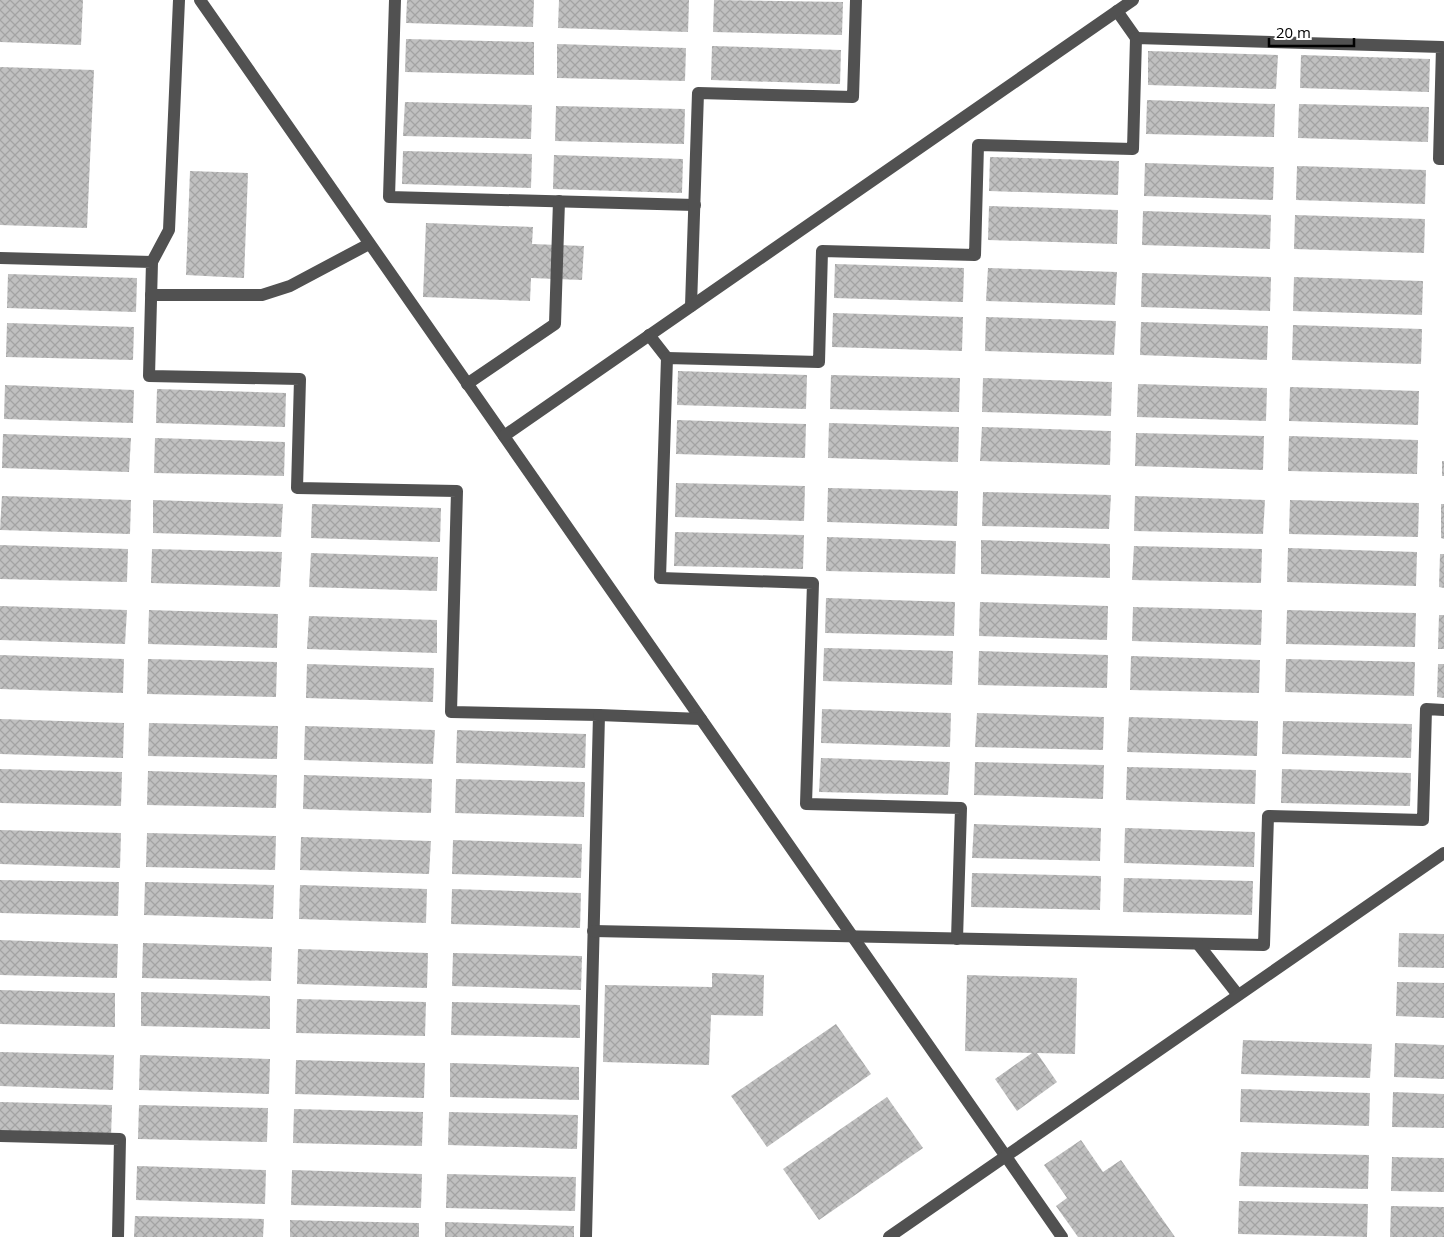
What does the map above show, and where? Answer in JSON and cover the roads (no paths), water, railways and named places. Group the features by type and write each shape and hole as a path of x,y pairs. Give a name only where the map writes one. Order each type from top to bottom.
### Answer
{"lane":[{"path":"179,0 169,230 152,262 149,376 300,379 297,488 457,491 451,712 701,719"},
{"path":"200,0 1062,1237"},
{"path":"395,0 389,197 694,205"},
{"path":"692,306 698,93 852,97 856,0"},
{"path":"504,436 1133,0"},
{"path":"667,358 819,362 822,251 975,255 978,145 1133,149 1136,38 1117,11"},
{"path":"1136,38 1442,47 1440,159 1444,159"},
{"path":"467,384 555,324 559,202"},
{"path":"151,295 262,295 290,286 370,244"},
{"path":"0,258 152,262"},
{"path":"649,335 667,358 660,578 813,582 806,804 961,808 957,938"},
{"path":"593,931 1264,945 1268,816 1422,820 1426,709 1444,710"},
{"path":"586,1237 599,715"},
{"path":"889,1237 1444,853"},
{"path":"1198,944 1238,995"},
{"path":"0,1136 120,1139 118,1237"}]}
